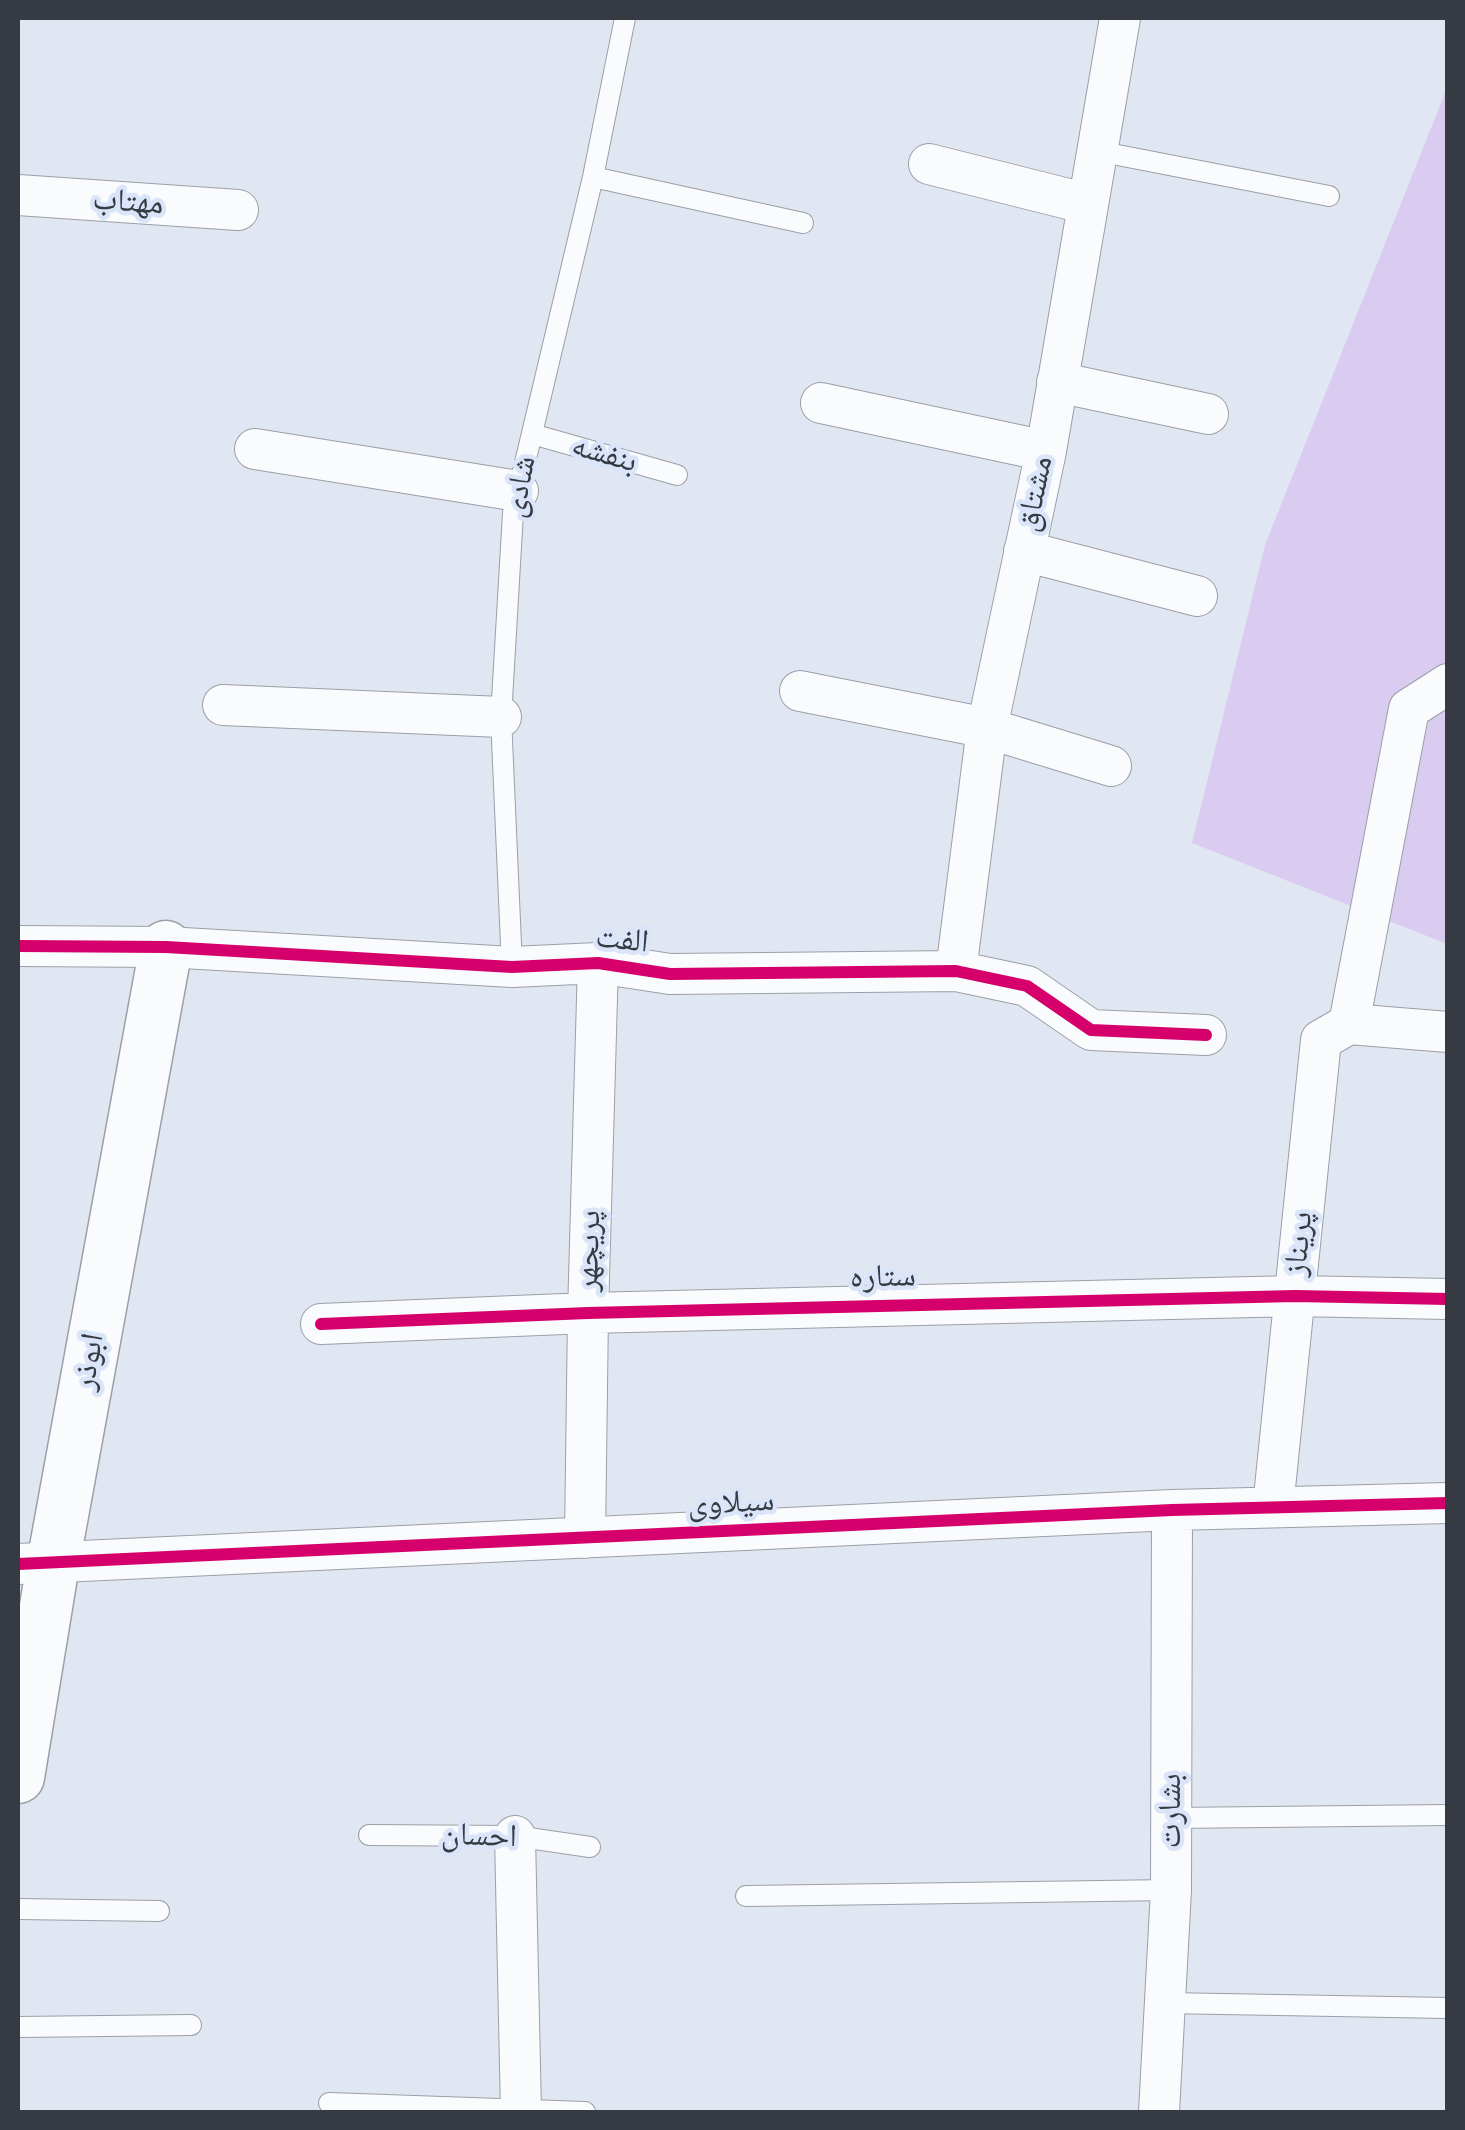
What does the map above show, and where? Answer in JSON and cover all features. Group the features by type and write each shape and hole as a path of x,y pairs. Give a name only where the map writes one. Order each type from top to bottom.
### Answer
{"street":[{"name":"مشتاق","path":"956,971 987,728 1046,451 1120,18"},
{"path":"928,164 1088,204"},
{"name":"مهتاب","path":"18,195 238,210"},
{"path":"1057,382 1208,414"},
{"path":"820,403 1046,451"},
{"path":"255,449 518,491"},
{"path":"1024,551 1197,596"},
{"name":"پریناز","path":"1273,1507 1294,1296 1335,1032 1409,709 1448,684"},
{"path":"800,692 987,728 1111,766"},
{"path":"223,705 501,716"},
{"name":"الفت","path":"18,946 166,947 512,967 598,963 670,974 956,971 1027,986 1091,1030 1206,1035"},
{"name":"ابوذر","path":"20,1753 35,1564 166,947"},
{"name":"پریچهر","path":"585,1538 598,963"},
{"path":"1335,1032 1448,1032"},
{"name":"ستاره","path":"321,1324 588,1313 1294,1296 1448,1299"},
{"name":"سیلاوی","path":"35,1564 1172,1510 1448,1502"},
{"name":"بشارت","path":"1160,2112 1171,1890 1172,1510"},
{"path":"515,1836 520,2111"}],"lane":[{"name":"شادی","path":"512,967 501,716 513,513 593,177 625,18"},
{"path":"1097,150 1329,196"},
{"path":"593,177 804,223"},
{"name":"بنفشه","path":"532,434 677,475"},
{"path":"1172,1818 1448,1815"},
{"name":"احسان","path":"368,1836 515,1836 590,1847"},
{"path":"746,1896 1171,1890"},
{"path":"18,1909 160,1912"},
{"path":"1166,2003 1448,2008"},
{"path":"18,2027 190,2025"},
{"path":"328,2103 586,2112"}],"shaded area":[{"path":"1447,88 1447,944 1192,843 1265,545"}],"cycle path":[{"path":"18,946 166,947 512,967 598,963 670,974 956,971 1027,986 1091,1030 1206,1035"},
{"path":"321,1324 588,1313 1295,1296 1448,1299"},
{"path":"18,1564 1172,1510 1448,1503"}]}
